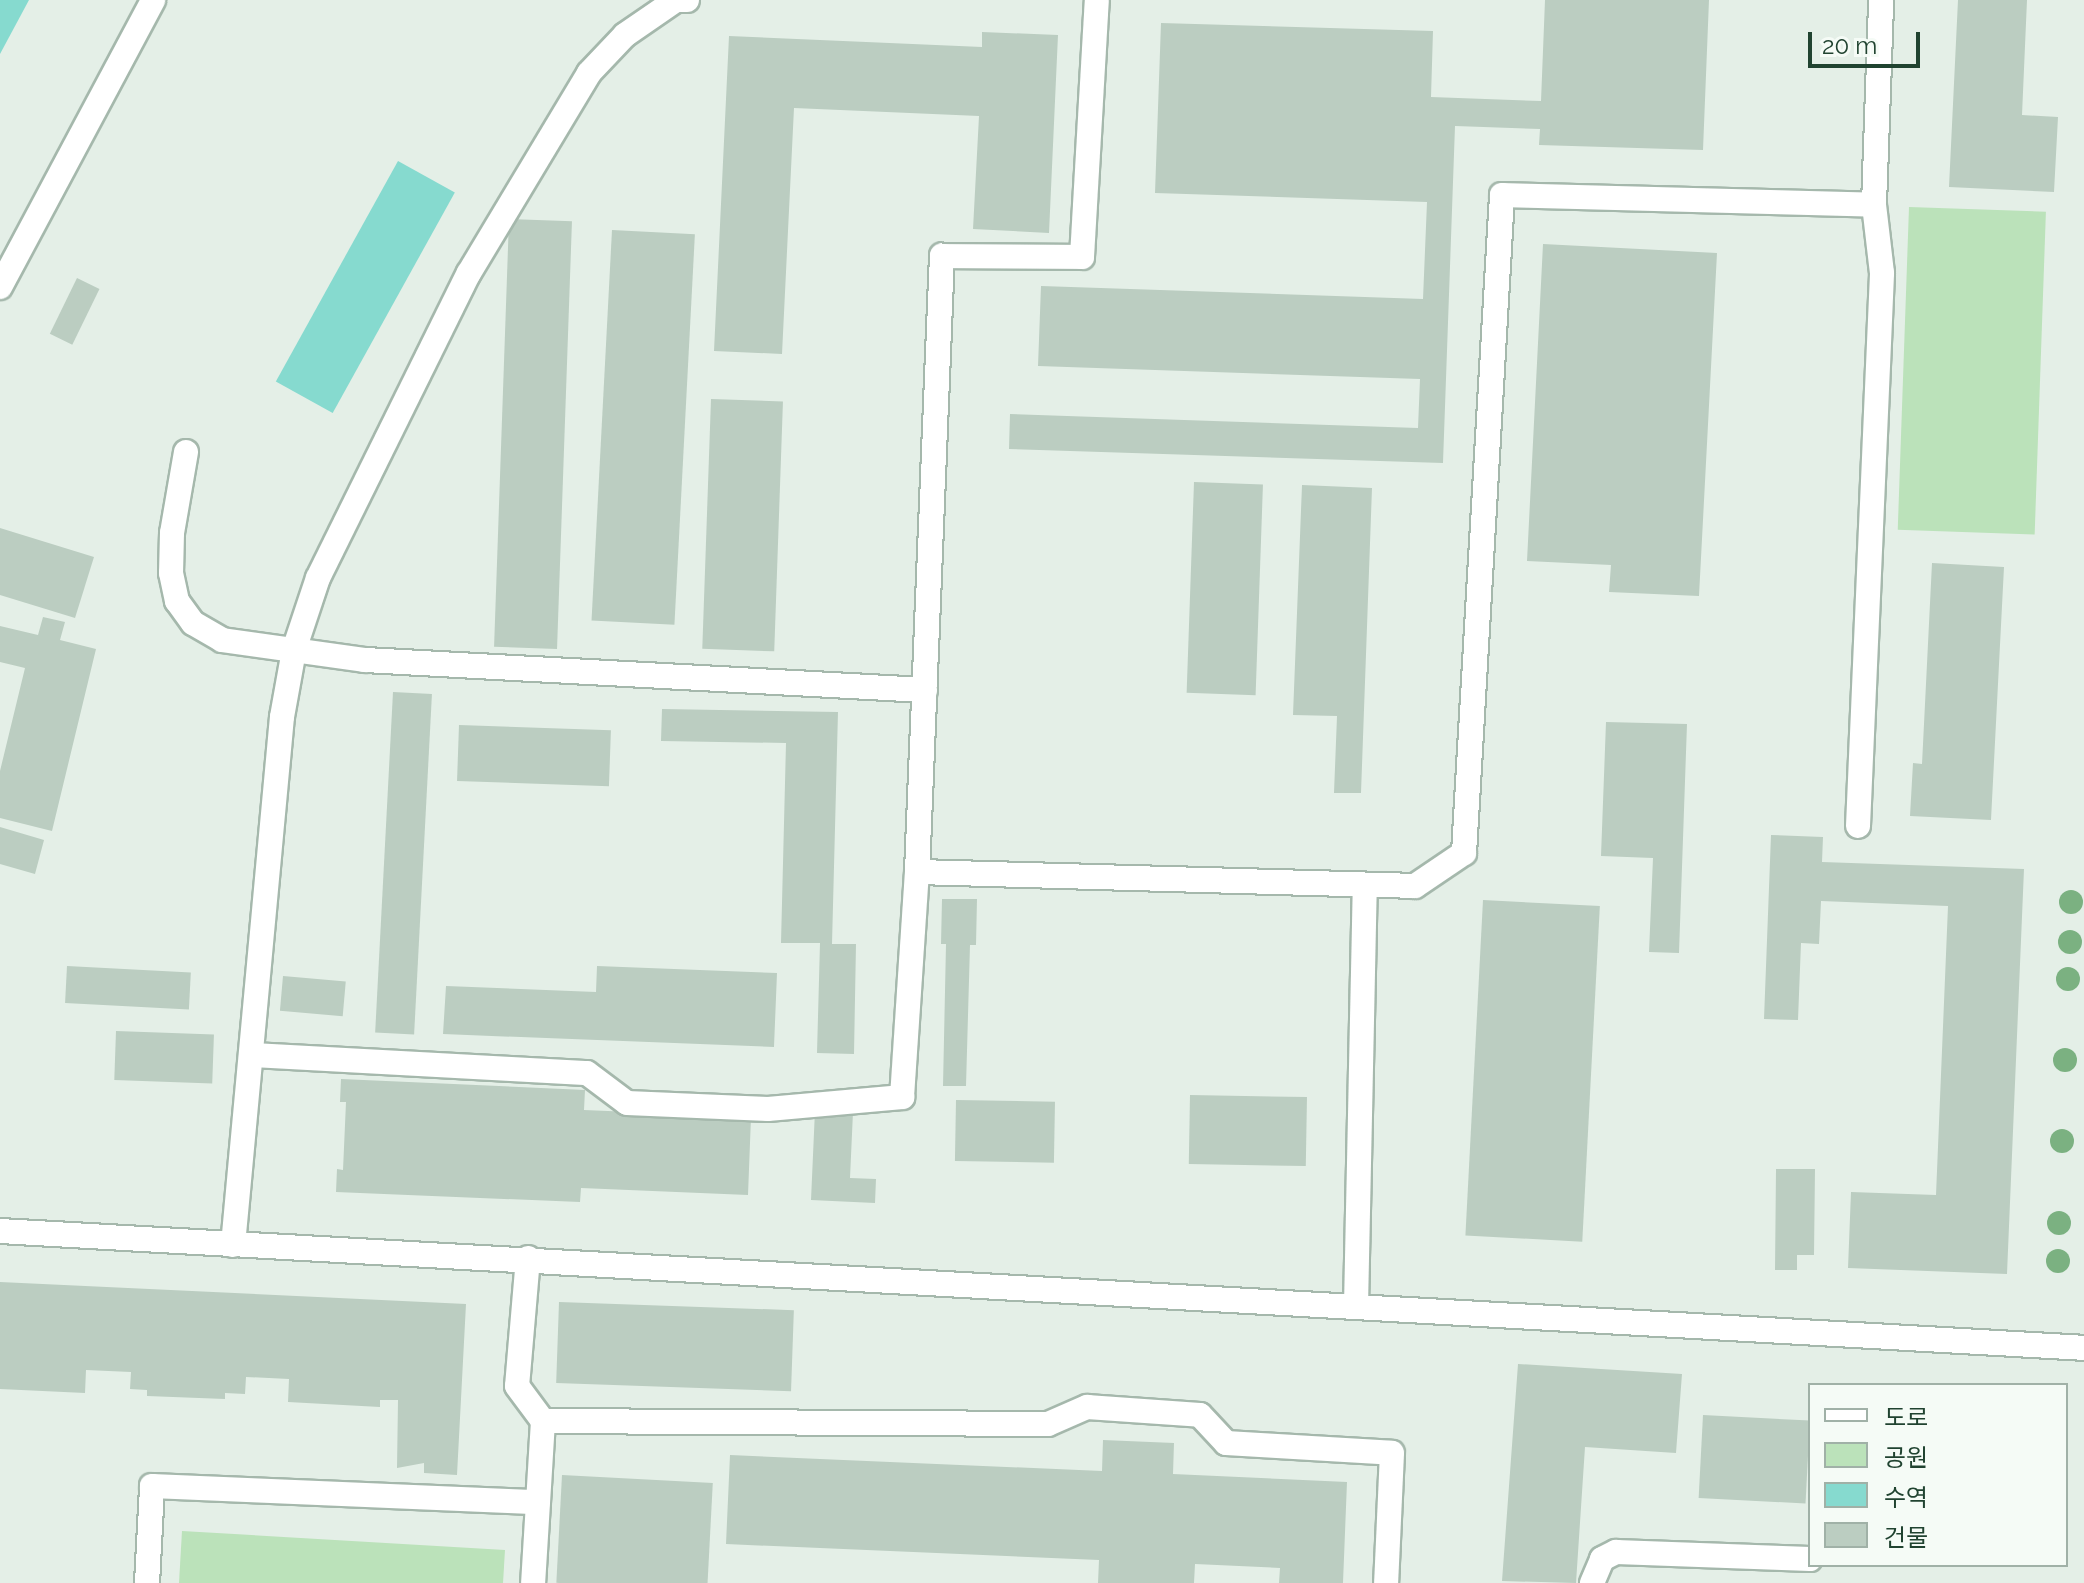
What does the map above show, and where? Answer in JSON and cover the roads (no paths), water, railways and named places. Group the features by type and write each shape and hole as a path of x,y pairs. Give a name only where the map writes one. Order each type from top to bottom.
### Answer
{"street":[{"path":"0,287 153,0"},
{"path":"233,1245 282,717 294,650 318,578 469,273 529,166 589,73 625,35 676,0 687,0"},
{"path":"251,1055 587,1073 627,1103 768,1109 902,1097 917,872 942,256 1082,257 1097,0"},
{"path":"1858,826 1882,273 1874,205 1881,0"},
{"path":"917,872 1415,886 1464,853 1502,195 1874,205"},
{"path":"186,452 172,533 177,601 193,623 222,640 365,660 925,690"},
{"path":"1356,1306 1365,886"},
{"path":"0,1231 528,1258 2084,1348"},
{"path":"528,1258 517,1386 543,1421 533,1583"},
{"path":"543,1421 1048,1424 1087,1407 1200,1415 1226,1443 1392,1453 1386,1583"},
{"path":"147,1583 152,1486 538,1502"},
{"path":"1592,1583 1602,1559 1616,1552 1808,1559"}],"water":[{"path":"0,0 29,0 0,54"},
{"path":"398,161 455,193 333,413 276,381"}]}
